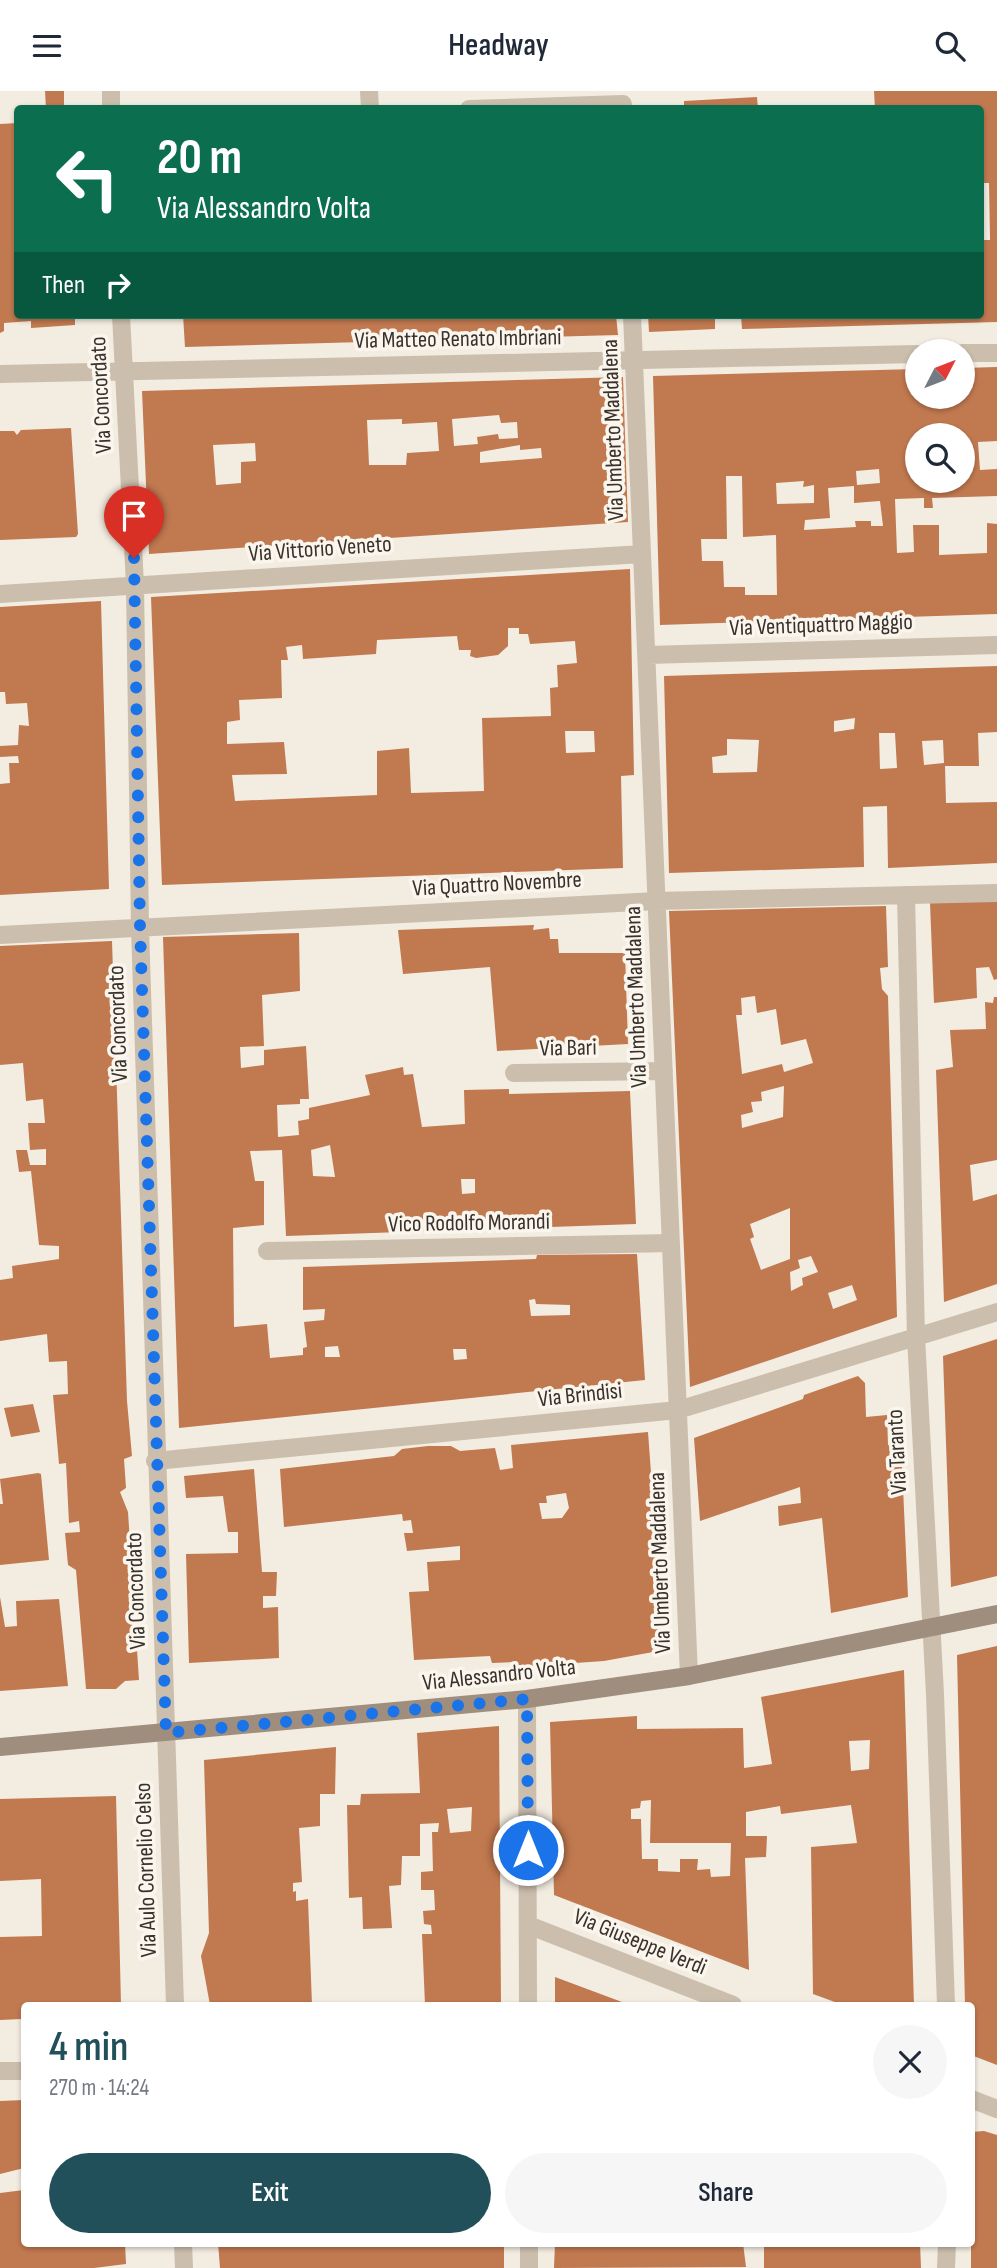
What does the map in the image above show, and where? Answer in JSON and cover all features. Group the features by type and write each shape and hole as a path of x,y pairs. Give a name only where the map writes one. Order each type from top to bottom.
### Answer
{"street":[{"path":"546,105 623,101"},
{"name":"Via Concordato","path":"121,319 135,585 140,927 155,1461 166,1733"},
{"name":"Via Umberto Maddalena","path":"632,319 690,1676"},
{"path":"975,353 997,353"},
{"name":"Via Matteo Renato Imbriani","path":"0,375 124,370 905,354"},
{"name":"Via Vittorio Veneto","path":"0,594 642,554"},
{"name":"Via Ventiquattro Maggio","path":"647,655 997,645"},
{"name":"Via Quattro Novembre","path":"0,935 657,901 997,893"},
{"name":"Via Taranto","path":"906,895 916,1337 946,2002"},
{"name":"Via Bari","path":"514,1073 664,1071"},
{"name":"Vico Rodolfo Morandi","path":"267,1251 671,1243"},
{"name":"Via Brindisi","path":"155,1461 678,1410 997,1313"},
{"name":"Via Alessandro Volta","path":"0,1747 527,1699 690,1676 931,1629 997,1613"},
{"path":"527,1699 528,2002"},
{"name":"Via Aulo Cornelio Celso","path":"166,1733 175,2002"},
{"name":"Via Giuseppe Verdi","path":"528,1925 725,2002"},
{"path":"0,2071 21,2071"},
{"path":"975,2101 997,2109"},
{"path":"183,2247 184,2268"},
{"path":"529,2247 529,2268"},
{"path":"946,2268 947,2247"}],"building":[{"path":"45,91 64,91 64,105 46,105"},
{"path":"874,91 997,91 997,322 742,329 741,319 984,319 984,240 990,240 989,183 984,183 984,105 875,105"},
{"path":"757,97 758,105 684,105 684,101"},
{"path":"14,123 14,319 75,319 75,325 31,328 31,321 4,323 4,331 0,333 0,124"},
{"path":"183,319 616,319 618,335 185,347"},
{"path":"648,319 715,319 715,329 649,332"},
{"path":"997,367 997,441 978,442 980,470 997,469 997,496 932,498 933,508 924,508 924,498 895,499 897,553 914,552 913,525 939,525 939,555 987,553 987,523 997,524 997,614 660,625 653,376 905,369 905,409 975,409 975,368","holes":["879,469 880,483 857,485 856,471","726,476 742,476 743,537 776,535 777,595 745,595 745,587 724,587 723,561 702,561 701,539 727,539","804,481 803,487 814,485 814,503 777,504 776,483","854,486 854,503 880,501 883,526 871,526 871,521 855,521 856,527 804,530 805,520 830,518 828,488"]},
{"path":"623,377 628,522 149,554 142,391","holes":["499,415 501,423 517,422 518,438 499,439 498,434 477,437 478,444 454,446 452,419","402,419 402,424 437,422 439,451 407,453 406,465 369,465 367,420","255,443 256,461 241,462 241,483 216,485 213,445","520,445 520,450 541,448 542,458 480,463 480,452"]},
{"path":"71,428 78,534 76,537 0,540 0,431 14,431 17,435 21,430"},
{"path":"630,569 634,775 621,776 623,868 162,885 151,597","holes":["508,628 519,628 519,634 528,634 530,644 575,641 577,663 557,665 558,687 550,688 551,716 482,718 484,791 411,793 409,748 377,751 377,795 235,801 232,775 287,774 284,742 227,744 227,722 240,720 239,700 282,698 281,660 288,660 286,647 302,645 303,659 376,654 377,640 457,636 459,650 471,650 470,656 476,658 498,655 508,646","565,731 594,731 595,752 566,753"]},
{"path":"101,601 109,889 0,895 0,784 10,783 9,763 19,763 18,756 0,757 0,746 18,745 19,725 29,726 27,703 6,704 5,692 0,692 0,607"},
{"path":"997,666 997,732 978,733 979,766 945,766 946,803 997,802 997,863 888,868 887,806 863,807 864,867 669,873 664,676","holes":["855,718 854,729 834,732 834,721","879,733 895,733 897,768 880,769","727,739 759,740 757,772 713,773 712,757 727,755","943,740 944,763 924,765 922,741"]},
{"path":"997,901 997,979 994,980 989,967 976,968 977,998 934,1003 930,903"},
{"path":"886,906 888,967 880,968 882,989 888,996 897,1317 690,1387 669,911","holes":["755,996 757,1013 776,1009 781,1045 806,1039 813,1063 784,1072 782,1064 742,1074 736,1015 742,1015 741,998","784,1086 783,1117 742,1128 741,1115 753,1112 751,1102 762,1101 761,1092","790,1208 790,1259 761,1270 750,1239 754,1237 750,1224","811,1256 818,1272 802,1278 803,1285 791,1291 790,1272 800,1268 798,1260","852,1285 857,1300 833,1309 828,1293"]},
{"path":"534,925 533,930 549,928 550,939 558,939 559,953 625,953 628,1044 497,1051 490,967 403,974 398,930"},
{"path":"299,933 300,991 262,995 264,1046 240,1047 241,1068 264,1065 264,1050 306,1046 309,1099 300,1099 300,1104 277,1105 278,1137 299,1135 298,1121 309,1119 309,1108 370,1095 365,1075 403,1067 404,1075 413,1074 422,1127 465,1124 464,1090 509,1089 509,1094 630,1091 636,1224 286,1236 282,1150 250,1151 255,1181 264,1181 264,1225 233,1228 234,1327 267,1324 270,1358 303,1355 303,1348 307,1347 304,1322 324,1320 325,1309 303,1310 303,1267 536,1259 537,1255 637,1254 645,1380 179,1428 163,937","holes":["330,1145 335,1177 313,1176 311,1150","461,1179 475,1179 475,1193 462,1194","535,1299 536,1304 570,1305 570,1315 531,1316 529,1300","338,1346 340,1357 325,1357 325,1347","453,1349 466,1349 467,1359 454,1360"]},
{"path":"112,941 127,1401 132,1456 124,1459 126,1488 120,1492 128,1512 139,1680 125,1681 116,1689 86,1689 76,1570 68,1565 65,1533 80,1532 79,1521 69,1523 66,1463 59,1464 53,1395 68,1394 67,1361 49,1362 47,1334 0,1341 0,1280 13,1278 12,1266 59,1259 59,1246 39,1245 31,1171 19,1172 16,1150 27,1150 30,1165 46,1165 46,1149 30,1150 28,1123 45,1123 43,1099 26,1101 23,1063 0,1065 0,946"},
{"path":"994,997 997,997 997,1160 970,1165 973,1201 997,1194 997,1284 944,1302 936,1070 953,1067 950,1030 986,1029 985,1002 993,1003"},
{"path":"997,1339 997,1576 951,1587 943,1356"},
{"path":"858,1376 865,1383 866,1417 887,1415 888,1445 901,1444 908,1597 831,1613 822,1518 779,1526 778,1506 801,1503 800,1487 700,1521 694,1438"},
{"path":"33,1404 40,1432 11,1437 4,1408"},
{"path":"648,1432 664,1650 604,1661 517,1667 516,1662 492,1663 490,1656 414,1660 409,1592 429,1591 427,1562 460,1560 460,1546 407,1551 404,1533 413,1533 411,1520 403,1521 402,1514 284,1527 280,1469 394,1456 402,1449 451,1446 460,1451 495,1448 500,1470 513,1468 511,1445","holes":["566,1493 569,1508 562,1518 542,1519 539,1503 547,1503 546,1496"]},
{"path":"254,1469 262,1572 277,1572 276,1596 263,1596 263,1608 278,1607 279,1658 189,1663 186,1554 238,1553 238,1532 228,1532 223,1496 186,1498 184,1476"},
{"path":"41,1474 49,1560 0,1565 0,1504 3,1504 0,1479"},
{"path":"0,1597 5,1627 17,1626 16,1601 59,1599 68,1686 0,1691"},
{"path":"997,1646 997,2065 975,2057 975,2002 965,2002 957,1655"},
{"path":"904,1670 914,2002 835,2002 813,1994 811,1847 857,1843 851,1805 781,1814 780,1806 746,1812 746,1836 767,1836 766,1857 745,1858 749,1970 554,1895 550,1722 637,1716 637,1729 743,1728 744,1768 772,1764 761,1697","holes":["870,1740 869,1769 851,1771 849,1741","651,1800 650,1843 731,1843 730,1876 711,1877 710,1869 697,1870 698,1859 680,1859 680,1872 658,1871 658,1859 642,1859 641,1819 631,1819 631,1809 640,1808 641,1801"]},
{"path":"499,1726 501,2002 425,2002 422,1934 432,1934 431,1925 424,1924 423,1911 435,1910 434,1890 421,1890 421,1872 433,1871 432,1832 438,1832 439,1823 420,1824 420,1856 402,1856 401,1885 389,1886 392,1928 363,1929 362,1897 349,1898 347,1805 360,1805 361,1794 420,1793 417,1733","holes":["472,1807 471,1831 450,1833 447,1809"]},
{"path":"336,1747 335,1794 320,1794 320,1826 299,1828 302,1882 293,1883 296,1901 308,1899 312,2002 209,2002 201,1956 209,1933 204,1760"},
{"path":"116,1796 121,2002 21,2002 21,2019 0,2020 0,1937 42,1936 41,1879 0,1881 0,1799"},
{"path":"555,1977 622,2002 555,2002"},
{"path":"21,2100 21,2169 0,2174 0,2101"},
{"path":"975,2132 997,2135 997,2268 971,2268 971,2247 975,2247"},
{"path":"21,2190 21,2247 125,2247 126,2264 94,2268 0,2268 0,2193"},
{"path":"218,2247 504,2247 504,2268 220,2268"},
{"path":"555,2247 744,2247 746,2267 554,2268"},
{"path":"764,2247 920,2247 921,2268 764,2268"}],"route":[{"path":"134,558 140,927 155,1461 166,1733 527,1699 528,1850"}]}
